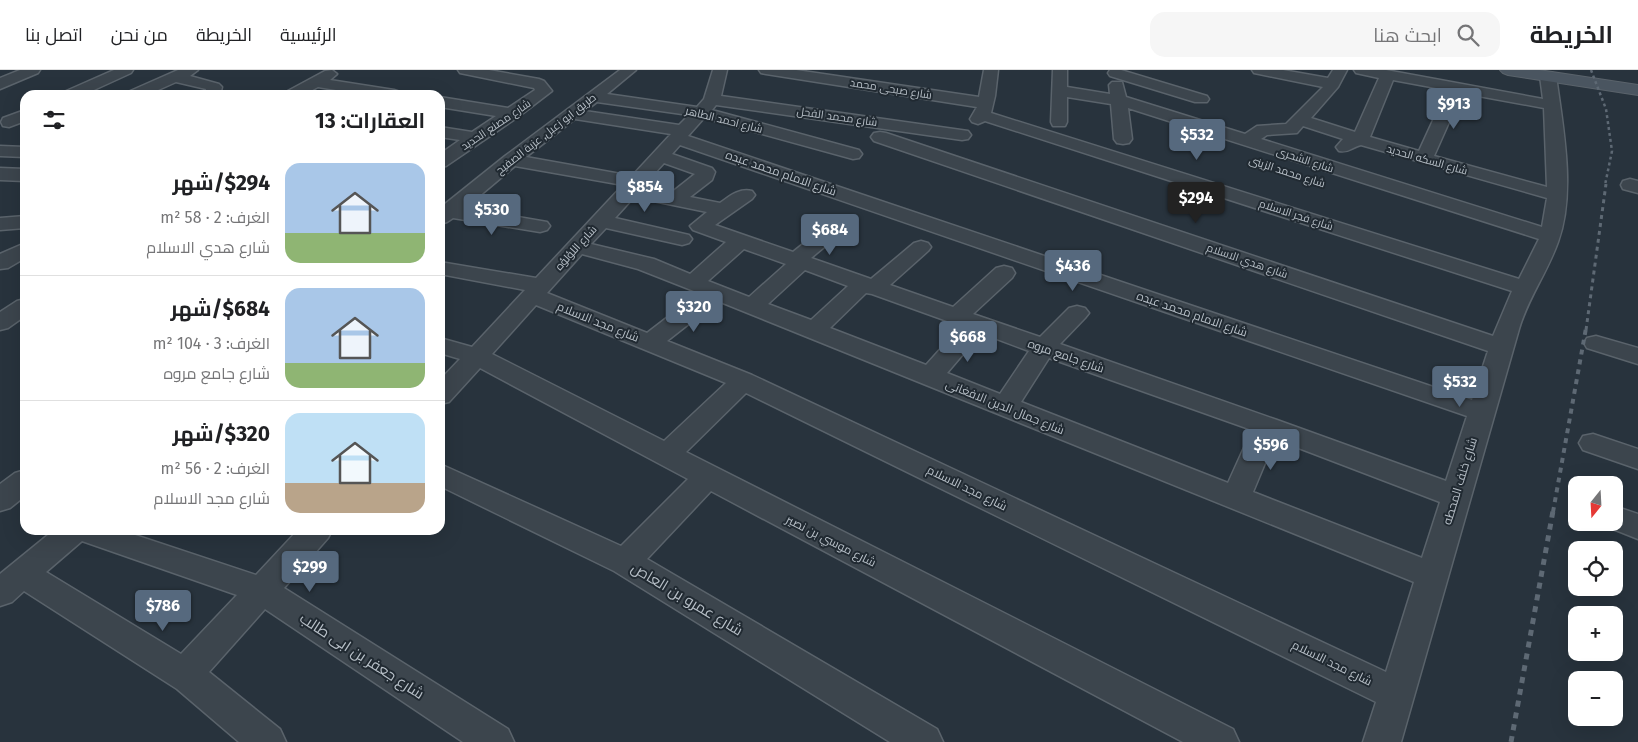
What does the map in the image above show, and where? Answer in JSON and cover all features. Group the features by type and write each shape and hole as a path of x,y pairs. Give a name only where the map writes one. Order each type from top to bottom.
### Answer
{"main road":[{"path":"1508,70 1638,90"},
{"path":"1578,70 1638,79"}],"street":[{"path":"0,84 33,70"},
{"path":"87,70 123,72"},
{"path":"145,90 191,70"},
{"name":"شارع مصنع الحديد","path":"445,159 544,90 539,84 465,70"},
{"name":"طريق ابو زعبل, عزبة الصفيح","path":"445,214 511,160 629,70"},
{"name":"شارع اللؤلؤه","path":"445,390 706,106 720,70"},
{"name":"شارع صبحى محمد","path":"766,70 837,75 913,85 983,109"},
{"path":"938,156 962,135 983,109 991,70"},
{"path":"1060,70 1060,106 1086,112"},
{"path":"1247,141 1263,130 1291,129 1322,100 1337,77 1259,70"},
{"path":"1361,70 1552,105"},
{"path":"82,90 123,72"},
{"path":"297,90 310,77 333,72"},
{"path":"1123,139 1115,72 1203,98 1174,118"},
{"path":"1330,168 1348,143 1360,140 1388,75"},
{"name":"شارع خلف المحطه","path":"1382,742 1501,347 1518,302 1540,260 1554,222 1556,195 1552,105 1548,76"},
{"path":"175,77 212,86 213,90"},
{"path":"310,77 371,90"},
{"path":"837,163 853,154 884,131 913,85"},
{"path":"1424,159 1456,88"},
{"name":"شارع احمد الطاهر","path":"593,97 706,106 853,154"},
{"name":"شارع الشحرى","path":"1060,106 1119,100 1549,236"},
{"path":"445,103 512,114"},
{"name":"شارع محمد الفحل","path":"706,106 884,131 962,135"},
{"name":"شارع فجر الاسلام","path":"983,109 1525,288"},
{"name":"شارع الامام محمد عبده","path":"571,114 680,134 812,177 1481,412"},
{"path":"1103,116 1139,125"},
{"path":"9,122 20,117"},
{"name":"شارع السكه الحديد","path":"1300,120 1424,159 1556,195"},
{"name":"شارع هدي الاسلام","path":"884,131 938,156 1501,347"},
{"path":"445,133 476,138"},
{"path":"0,151 20,152"},
{"path":"660,156 706,173 675,199"},
{"path":"511,160 633,186 675,199 724,210"},
{"path":"0,174 20,174"},
{"path":"646,264 745,195"},
{"path":"445,215 540,226"},
{"name":"شارع جامع مروه","path":"601,221 740,240 1267,426 1455,496"},
{"path":"0,224 20,222"},
{"path":"752,306 840,224"},
{"path":"649,343 704,287 740,240"},
{"name":"شارع جمال الدين الافغانى","path":"577,247 646,264 1431,575"},
{"path":"813,331 868,286 922,247"},
{"path":"0,263 20,252"},
{"name":"شارع مجد الاسلام","path":"445,269 537,291 649,343 743,381 1396,694"},
{"path":"930,377 966,320 1004,272"},
{"path":"0,323 20,309"},
{"path":"1005,406 1043,348 1077,313"},
{"path":"1596,343 1638,356"},
{"name":"شارع موسي بن نصير","path":"445,347 476,356 1220,742"},
{"path":"668,454 743,381"},
{"path":"1236,498 1267,426"},
{"path":"1593,443 1638,459"},
{"name":"شارع عمرو بن العاص","path":"445,476 624,562 924,742"},
{"path":"624,562 707,477"},
{"path":"0,500 20,484"},
{"path":"1623,521 1638,527"},
{"path":"69,535 11,584 184,675 267,742"},
{"name":"شارع جعفر بن ابى طالب","path":"99,535 261,590 495,742"},
{"path":"184,675 312,535"}],"railway":[{"path":"1591,70 1606,109 1612,151 1605,185"},
{"path":"1586,330 1606,184"},
{"path":"1553,512 1586,328"},
{"path":"1511,742 1553,511"}]}
